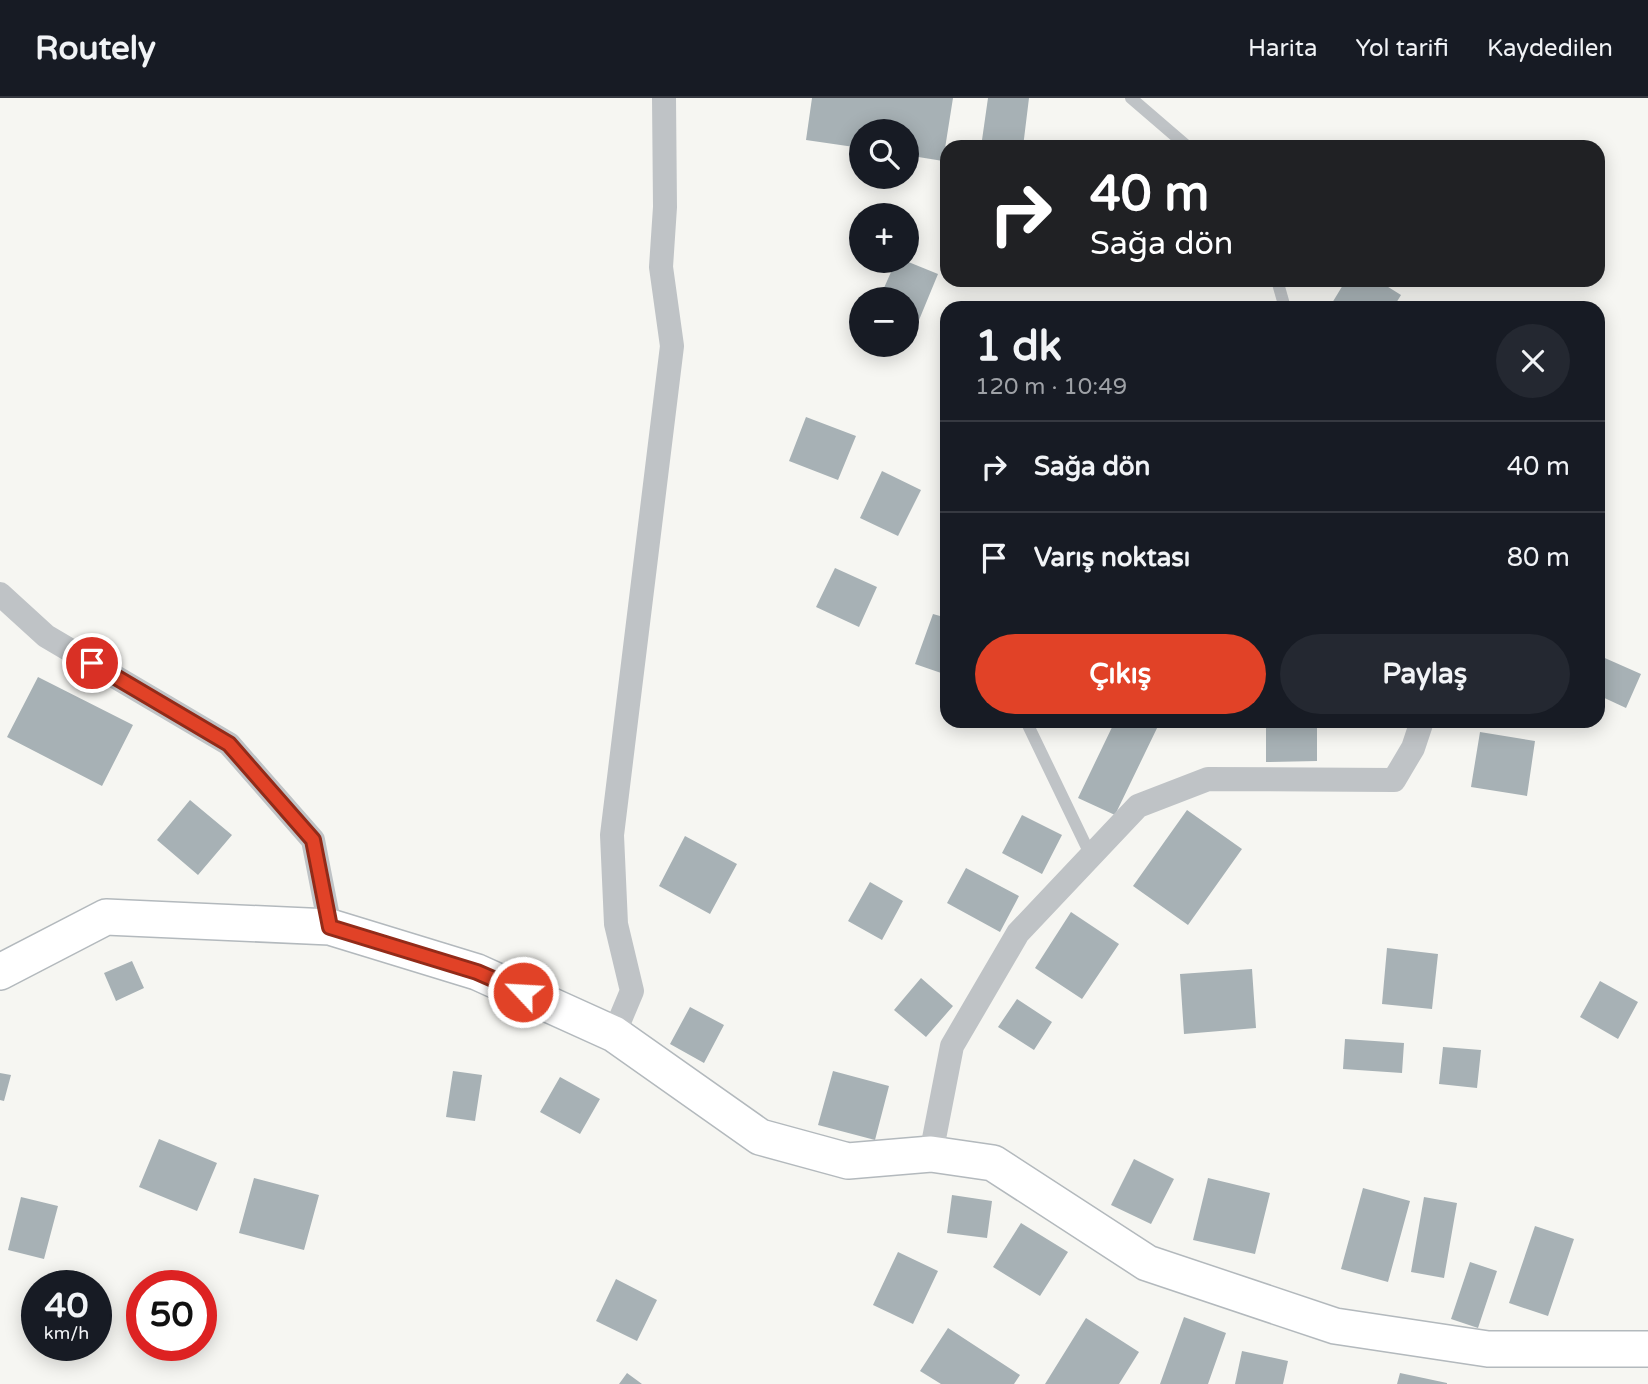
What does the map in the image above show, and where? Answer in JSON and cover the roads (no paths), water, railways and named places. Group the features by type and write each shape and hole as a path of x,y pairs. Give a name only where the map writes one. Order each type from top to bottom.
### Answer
{"main road":[{"path":"0,972 106,917 330,927 477,972 614,1034 760,1137 848,1161 931,1154 993,1163 1147,1263 1335,1326 1488,1349 1648,1349"}],"street":[{"path":"614,1034 632,991 617,924 612,835 672,346 661,267 665,208 664,98"},
{"path":"0,594 46,636 229,744 313,840 330,927"},
{"path":"931,1154 952,1046 1018,933 1138,806 1208,779 1394,780 1413,748 1420,728"}],"lane":[{"path":"1131,98 1180,140"},
{"path":"1030,728 1091,856"}]}
